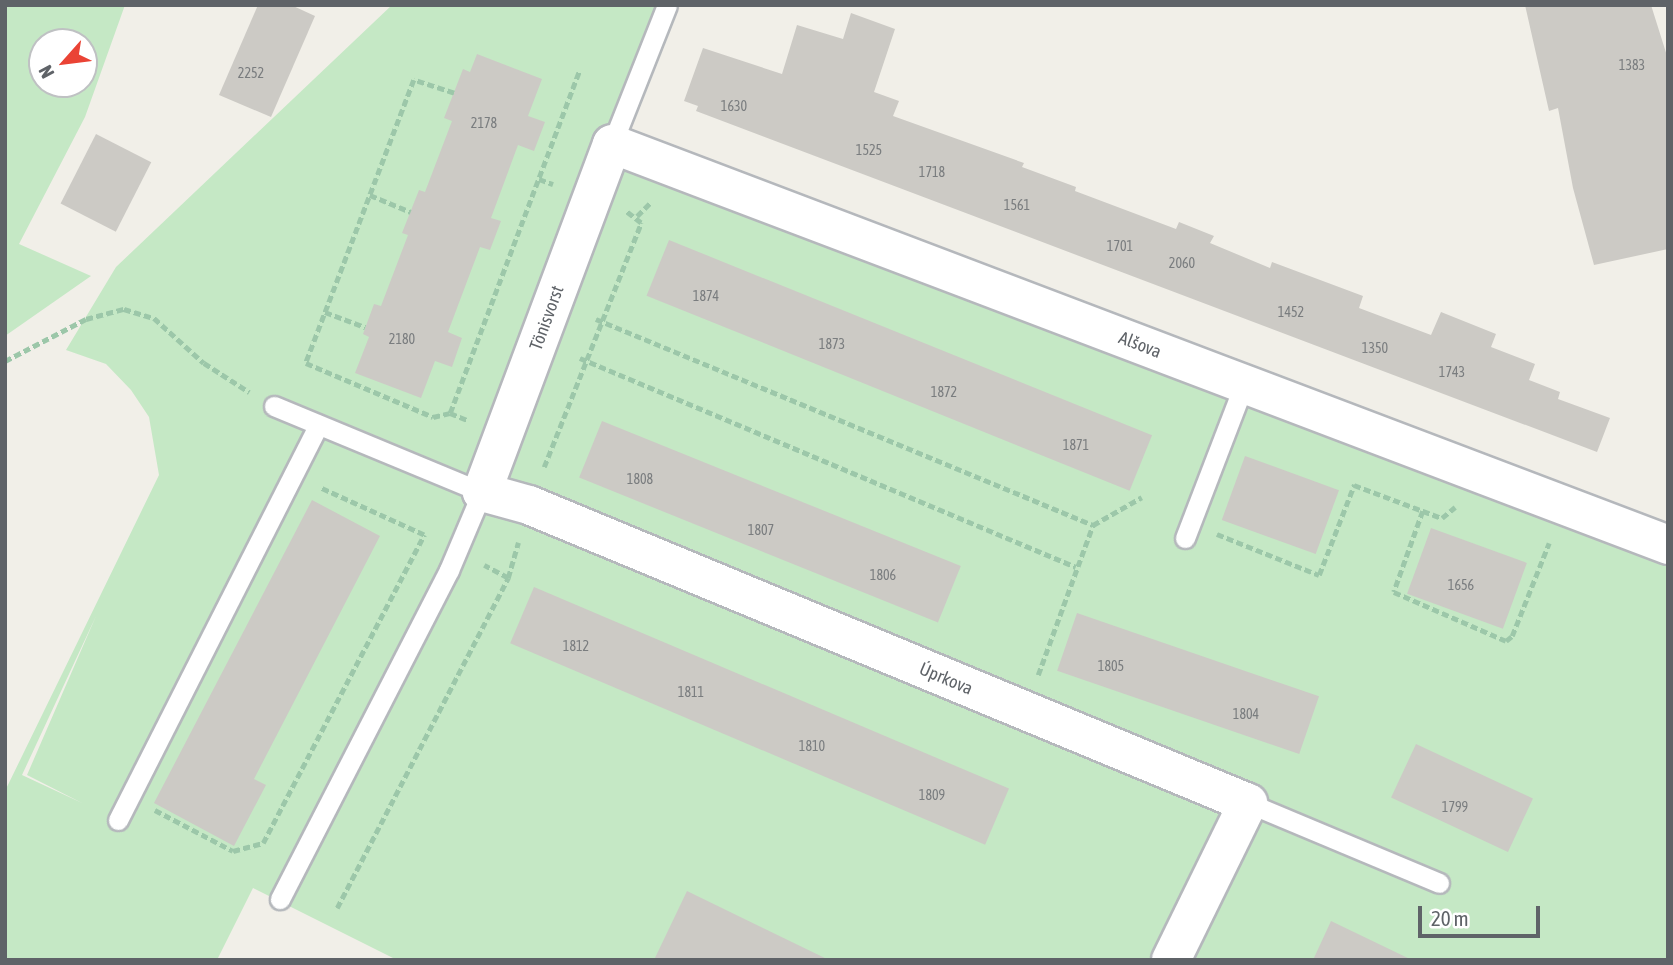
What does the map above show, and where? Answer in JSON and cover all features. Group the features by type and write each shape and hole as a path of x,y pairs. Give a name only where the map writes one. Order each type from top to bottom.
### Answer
{"street":[{"name":"Alšova","path":"612,144 1668,545"},
{"name":"Tönisvorst","path":"482,492 612,144"},
{"name":"Úprkova","path":"482,492 529,505 1248,803"},
{"path":"1171,960 1248,803"}],"lane":[{"path":"612,144 667,5"},
{"path":"1185,538 1244,384"},
{"path":"274,406 482,492 449,570 280,899"},
{"path":"118,820 318,425"},
{"path":"1248,803 1439,883"}],"path":[{"path":"450,413 579,72"},
{"path":"454,93 414,80 306,363 433,417 450,413 470,421"},
{"path":"370,195 411,212"},
{"path":"5,361 86,319 124,309 154,318 204,363 274,406"},
{"path":"325,312 365,327"},
{"path":"596,319 1094,525"},
{"path":"580,358 1076,567"},
{"path":"292,475 436,541"},
{"path":"1218,520 1213,533 1319,575 1354,485 1442,518 1461,501"},
{"path":"1025,712 1094,525 1142,497"},
{"path":"1423,511 1394,592 1506,641 1512,636 1553,533"},
{"path":"130,797 233,851 263,843 424,535"},
{"path":"337,908 508,578 472,559"}],"green space":[{"path":"5,5 125,5 98,81 98,28 28,28 28,98 92,98 85,117 19,244 91,276 5,336"},
{"path":"392,5 656,5 612,143 1668,545 1668,960 397,960 253,888 217,960 5,960 5,791 159,475 149,417 131,390 106,364 66,350 116,267","holes":["96,616 27,775 82,803 22,775"]}],"building":[{"path":"258,5 291,5 315,16 271,117 219,95"},
{"path":"1525,5 1651,5 1668,59 1668,249 1594,265 1573,188 1558,108 1549,111"},
{"path":"851,13 895,29 874,92 899,101 893,116 1024,163 1022,167 1076,187 1075,191 1176,229 1179,222 1214,236 1210,243 1270,268 1272,262 1363,296 1359,308 1431,335 1441,312 1496,334 1491,347 1535,364 1529,380 1560,392 1558,399 1610,418 1597,452 696,111 698,106 684,101 703,48 782,74 797,25 843,39"},
{"path":"477,54 542,79 528,116 545,122 534,151 518,145 491,218 501,221 490,250 480,247 448,332 462,338 452,367 435,361 421,398 355,373 369,337 363,334 374,304 381,306 408,235 402,233 419,190 425,192 452,121 444,118 463,69 470,72"},
{"path":"96,134 151,162 116,232 61,203"},
{"path":"669,240 1152,435 1130,491 647,296"},
{"path":"602,421 961,566 938,623 579,478"},
{"path":"1245,456 1339,490 1316,554 1222,520"},
{"path":"312,500 380,536 254,779 266,785 234,846 154,803"},
{"path":"1431,528 1527,563 1503,629 1407,594"},
{"path":"534,587 1009,789 985,845 510,643"},
{"path":"1077,613 1319,696 1299,754 1057,671"},
{"path":"1416,744 1533,799 1508,852 1391,797"},
{"path":"687,891 829,960 654,960"},
{"path":"1331,921 1412,960 1313,960"}]}
